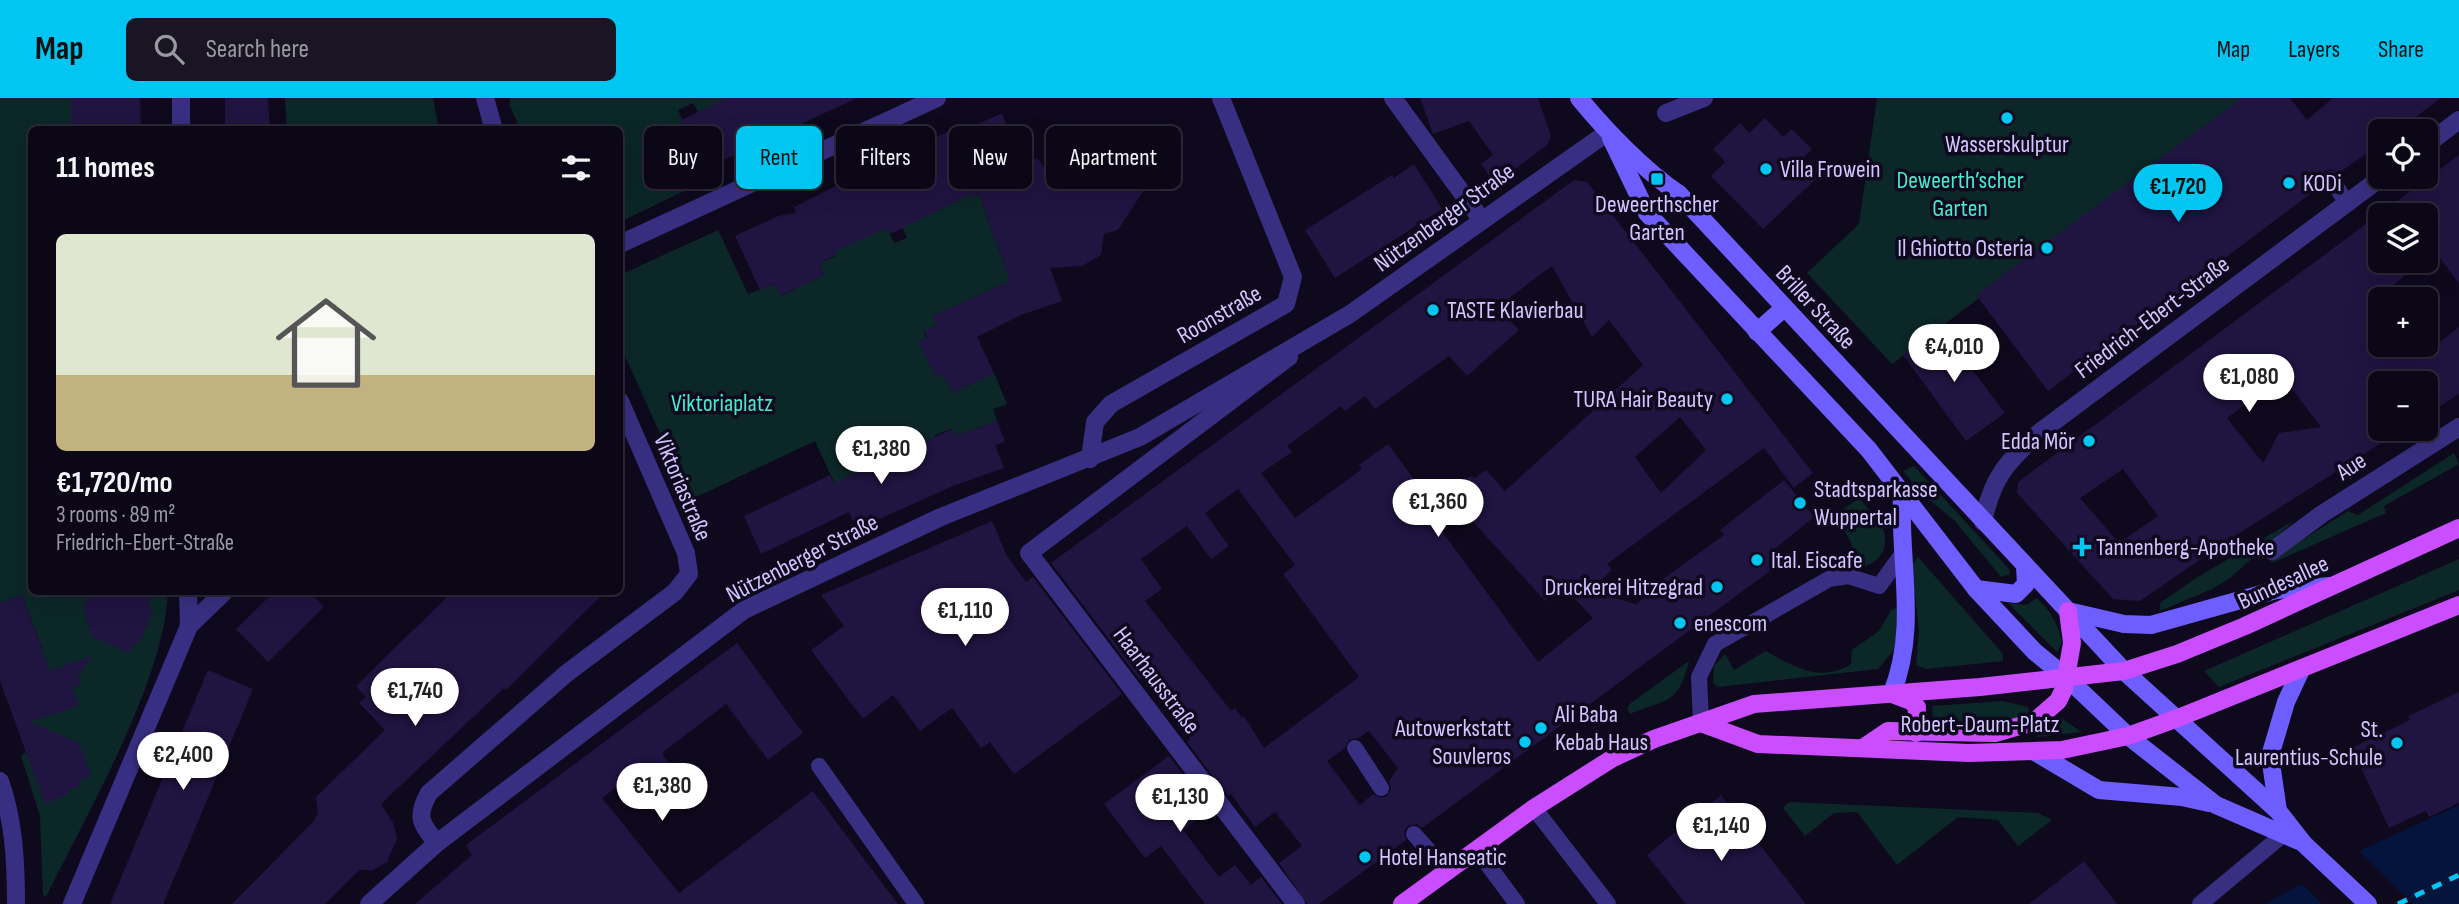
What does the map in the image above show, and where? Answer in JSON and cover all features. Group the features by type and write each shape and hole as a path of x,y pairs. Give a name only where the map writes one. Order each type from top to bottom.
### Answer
{"main road":[{"name":"Briller Straße","path":"1579,98 1608,132 1657,179 1679,194 1983,522"},
{"name":"Briller Straße","path":"1608,132 1647,213 1869,450 1902,496"},
{"path":"1757,332 1784,308"},
{"path":"1892,693 1901,670 1907,629 1902,496"},
{"name":"Robert-Daum-Platz","path":"1902,496 1976,589 2035,652 2067,678"},
{"path":"1983,522 2124,671 2278,811 2304,844 2368,904"},
{"name":"Bundesallee","path":"2067,678 2124,671 2186,651 2459,528"},
{"path":"1976,589 2016,594 2026,584 2025,567"},
{"path":"2068,611 2124,624 2151,625 2276,590 2332,586"},
{"path":"2178,718 2459,605"},
{"path":"1700,723 1758,744 1863,748 1888,731 1995,733 2025,725 2034,722 2058,701 2067,678 2073,643 2068,611"},
{"path":"2278,811 2270,756 2286,702 2300,671"},
{"path":"2067,678 2128,736 2216,805"},
{"name":"Robert-Daum-Platz","path":"1892,693 2067,678"},
{"path":"1402,904 1534,808 1613,758 1754,704 1892,693 1911,701 1917,707 1916,733"},
{"name":"Robert-Daum-Platz","path":"1863,748 2035,752 2062,750 2128,736 2178,718"},
{"path":"2035,752 2099,790 2182,797 2216,805 2304,844"}],"street":[{"path":"181,98 181,126"},
{"path":"485,98 493,126"},
{"path":"623,243 937,98"},
{"name":"Roonstraße","path":"1090,459 1096,422 1111,404 1286,304 1293,277 1221,98"},
{"path":"1393,98 1481,219"},
{"path":"1666,113 1704,98"},
{"path":"2438,136 2459,120"},
{"name":"Nützenberger Straße","path":"369,904 437,843 744,610 941,517 1140,437 1308,340 1384,291 1481,219 1608,132"},
{"name":"Friedrich-Ebert-Straße","path":"1983,522 1995,480 2032,438 2368,187"},
{"name":"Nützenberger Straße","path":"1030,553 1308,340"},
{"name":"Viktoriastraße","path":"437,843 421,821 420,808 429,793 567,673 675,592 689,574 686,553 623,408"},
{"name":"Aue","path":"2272,551 2322,514 2459,427"},
{"name":"Haarhausstraße","path":"1030,553 1296,904"},
{"path":"188,595 189,626"},
{"path":"72,904 189,626 221,595"},
{"path":"0,781 9,807 16,861 16,904"}],"lane":[{"path":"2331,179 2347,203"},
{"path":"1700,723 1699,677 1714,644 1829,579 1848,576 1879,586 1903,553"},
{"path":"1355,748 1381,788"},
{"path":"819,766 916,904"},
{"path":"1534,808 1608,904"},
{"path":"1414,834 1448,872"},
{"path":"2200,904 2284,834"},
{"path":"1477,850 1517,904"}],"green space":[{"path":"0,98 71,98 71,125 84,126 28,126 28,595 168,595 163,628 153,666 138,706 102,787 46,897 43,895 40,816 21,756 25,753 27,740 26,707 17,689 0,670 42,648 22,595 0,603"},
{"path":"285,98 433,98 438,126 287,126"},
{"path":"510,98 737,98 698,112 693,103 678,110 685,126 644,126 644,189 688,189 623,221 623,126 519,126 510,106"},
{"name":"Deweerth’scher Garten","path":"1877,98 2243,98 1892,364 1807,273 1859,224"},
{"name":"Viktoriaplatz","path":"964,189 968,189 973,197 987,191 983,206 1010,281 933,316 937,325 924,331 936,378 943,374 953,393 994,373 1007,404 993,409 997,421 955,436 951,429 935,435 937,443 915,453 912,446 896,454 898,460 866,474 863,470 836,486 815,441 690,500 623,352 623,274 718,230 748,294 775,284 781,296 796,289 791,278 809,282 824,275 820,263 836,256 832,248 887,228 894,243 907,238 901,225"},
{"path":"2454,453 2459,464 2384,506 2386,513 2272,563 2270,560 2348,511 2358,515"},
{"path":"1914,466 2009,569 2010,574 2001,577 1954,520 1923,495 1903,471"},
{"path":"1859,498 1881,525 1885,545 1873,562 1866,566 1851,567 1853,548 1842,526 1839,512"},
{"path":"2295,520 2230,578 2212,589 2160,611 2160,603 2196,578"},
{"path":"1918,557 2003,654 2003,661 1926,669 1916,665 1919,632 1912,565"},
{"path":"2459,559 2459,590 2219,687 2204,671"},
{"path":"2037,598 2050,613 2059,630 2062,643 2057,652 2008,603 2026,605"},
{"path":"1897,608 1897,646 1878,669 1718,687 1713,683 1714,666 1725,654 1734,670 1766,651 1808,671 1840,670 1851,664 1852,650 1879,631 1891,610"},
{"path":"1689,661 1676,693 1662,702 1630,714 1627,708 1631,703"},
{"path":"2003,701 2028,707 2029,712 1997,724 1933,725 1932,706"},
{"path":"2060,717 2081,732 2037,737 2038,732"},
{"path":"1789,802 2038,813 2052,820 2018,846 1998,820 1958,817 1897,865 1857,812 1834,813 1805,836 1783,808"}],"water":[{"path":"2459,805 2459,904 2265,904 2359,851"}],"pier":[{"path":"2358,850 2413,904 2322,904 2299,881"}],"building":[{"path":"71,98 140,98 141,126 71,125"},
{"path":"225,98 268,98 270,126 225,126"},
{"path":"728,98 857,98 797,126 736,126 736,154 722,161 722,126 682,126 681,120"},
{"path":"1420,98 1538,98 1551,136 1547,145 1495,184 1481,164 1493,155 1469,121 1433,134"},
{"path":"2242,98 2290,98 2307,120 2333,98 2441,98 2413,119 2368,119 2368,152 2339,173 2331,169 2325,171 2321,179 2322,185 2048,391 1976,295"},
{"path":"1002,113 1007,126 974,126"},
{"name":"Villa Frowein","path":"1765,118 1783,137 1792,129 1812,149 1803,158 1820,175 1763,229 1711,176 1725,162 1713,149 1740,123 1749,133"},
{"path":"949,131 949,189 1032,189 1032,162 1037,158 1046,170 1046,189 1145,189 1118,230 1104,234 1101,255 1082,266 1050,268 1062,301 1021,315 977,337 994,373 953,393 943,374 936,378 918,341 927,337 924,331 937,325 932,316 1010,281 979,194 972,198 971,194 890,234 887,228 834,252 836,255 820,263 824,275 780,296 775,284 760,290 735,236 778,216 796,213 794,207 836,186 836,189 935,189 935,137"},
{"path":"2459,155 2459,283 2438,256 2438,203 2394,203 2413,189 2438,189 2438,171"},
{"path":"1414,164 1442,209 1335,278 1305,230"},
{"path":"1574,180 1587,182 1813,473 1794,488 1764,448 1607,564 1612,570 1590,591 1636,604 1661,585 1659,582 1724,535 1720,530 1784,480 1814,517 1773,550 1782,562 1422,828 1417,824 1408,826 1404,831 1406,840 1319,904 1307,904 1279,863 1302,846 1275,812 1255,827 1187,742 1190,739 1144,677 1140,680 1051,563","holes":["1552,266 1592,337 1609,320 1643,365 1505,491 1486,470 1475,478 1470,476 1447,493 1545,601 1562,585 1593,618 1538,662 1424,507 1431,502 1388,444 1359,465 1362,469 1295,518 1261,473 1292,452 1287,446 1341,406 1345,411 1365,396 1375,409 1449,356 1467,376 1519,330 1497,307","1680,417 1706,450 1661,493 1635,457","1238,489 1295,565 1283,574 1359,677 1264,748 1244,716 1242,718 1235,708 1231,711 1145,601 1162,589 1141,559 1187,526 1211,559 1229,546 1205,513","1369,731 1398,768 1389,781 1391,788 1387,796 1381,798 1373,794 1360,805 1327,761 1345,748 1349,740"]},
{"path":"2368,222 2368,273 2408,273 2390,287 2368,287 2368,357 2438,357 2438,343 2459,327 2459,394 2438,407 2438,371 2368,371 2368,441 2380,441 2380,444 2230,539 2140,601 2113,599 2017,493 2018,482","holes":["2283,377 2321,427 2279,433 2263,463 2227,418","2123,469 2158,516 2119,543 2080,498"]},
{"path":"1940,327 2005,413 1966,441 1903,355"},
{"path":"997,421 1005,442 995,445 1004,468 953,486 857,529 849,512 761,554 744,516 830,475 834,483 952,429 955,436"},
{"path":"992,521 1007,556 1026,582 1033,577 1122,694 1014,774 990,742 981,748 952,708 920,731 893,695 863,719 811,650 844,626 821,595"},
{"path":"22,595 50,671 91,656 78,678 81,685 72,688 79,705 30,722 79,743 91,776 80,780 82,785 67,791 68,794 45,804 0,681 0,603"},
{"path":"90,595 152,596 149,604 152,613 140,642 132,645 129,653 92,637 83,608"},
{"path":"271,595 312,595 324,607 268,662 236,629"},
{"path":"449,595 602,595 506,690 504,688 381,804 393,823 397,838 387,862 373,870 359,870 325,904 232,904 313,822 318,813 316,797 385,730 359,703 366,697 356,686"},
{"path":"737,643 803,733 768,760 726,704 662,753 669,764 644,782 637,772 602,798 679,893 813,791 898,904 415,904 472,855 466,845"},
{"path":"208,670 253,689 187,848 163,904 110,904"},
{"path":"2459,692 2459,803 2429,817 2426,811 2389,828 2352,748 2410,720 2408,716"},
{"path":"1169,756 1210,810 1183,830 1219,877 1235,865 1251,885 1261,877 1282,904 1205,904 1161,846 1145,858 1104,804"},
{"path":"1721,795 1806,904 1686,904 1647,855"},
{"path":"2084,861 2117,904 2029,904"}],"railway":[{"path":"2398,904 2459,875"}],"place":[{"name":"Wasserskulptur","path":"2007,118"},
{"name":"Villa Frowein","path":"1766,169"},
{"name":"Deweerthscher Garten","path":"1657,179"},
{"name":"KODi","path":"2289,183"},
{"name":"Il Ghiotto Osteria","path":"2047,248"},
{"name":"TASTE Klavierbau","path":"1433,310"},
{"name":"TURA Hair Beauty","path":"1727,399"},
{"name":"Edda Mör","path":"2089,441"},
{"name":"Stadtsparkasse Wuppertal","path":"1800,503"},
{"name":"Tannenberg-Apotheke","path":"2082,547"},
{"name":"Ital. Eiscafe","path":"1757,560"},
{"name":"Druckerei Hitzegrad","path":"1717,587"},
{"name":"enescom","path":"1680,623"},
{"name":"Ali Baba Kebab Haus","path":"1541,728"},
{"name":"Autowerkstatt Souvleros","path":"1525,742"},
{"name":"St. Laurentius-Schule","path":"2397,743"},
{"name":"Hotel Hanseatic","path":"1365,857"}]}
